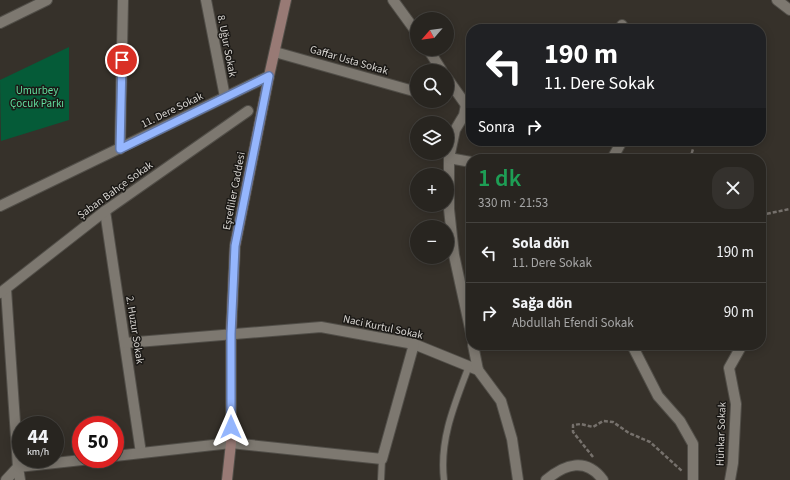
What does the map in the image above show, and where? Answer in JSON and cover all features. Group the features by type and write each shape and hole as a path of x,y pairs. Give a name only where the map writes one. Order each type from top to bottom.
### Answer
{"main road":[{"name":"Eşrefliler Caddesi","path":"227,480 231,443 231,334 235,246 269,76 286,0"}],"street":[{"path":"0,23 47,0"},
{"path":"120,149 123,0"},
{"name":"8. Uğur Sokak","path":"206,0 225,97"},
{"path":"282,0 284,11"},
{"path":"392,0 410,24"},
{"path":"777,0 790,10"},
{"name":"Gaffar Usta Sokak","path":"274,52 410,90"},
{"name":"11. Dere Sokak","path":"0,206 269,76"},
{"path":"454,87 466,102"},
{"path":"454,135 466,110"},
{"name":"Şaban Bahçe Sokak","path":"3,291 104,211 248,111"},
{"path":"454,159 466,161"},
{"path":"449,160 449,209 454,255 466,310"},
{"name":"2. Huzur Sokak","path":"104,211 141,454"},
{"path":"3,291 14,416"},
{"name":"Naci Kurtul Sokak","path":"125,343 321,327 414,344 473,368"},
{"path":"124,455 231,443 382,459 414,344"},
{"path":"473,350 473,368 501,401 512,439 518,480"},
{"path":"635,350 658,396 680,421 693,444 693,480"},
{"name":"Hünkar Sokak","path":"730,480 733,463 736,404 729,368 739,350"},
{"path":"546,480 558,471 572,466 586,466 596,470 603,480"},
{"path":"6,480 17,468"},
{"path":"18,468 20,480"}],"lane":[{"path":"444,480 442,466 444,444 452,412 473,368"},
{"path":"381,480 382,459"}],"path":[{"path":"691,154 692,149"},
{"path":"766,214 790,209"},
{"path":"596,470 596,462 572,432 573,425 581,424 593,427 603,421 613,422 629,433 650,442 670,461"}],"green space":[{"name":"Umurbey Çocuk Parkı","path":"69,47 69,120 1,141 0,80"}],"route":[{"path":"122,60 120,149 269,76 235,246 231,334 231,427"}]}
